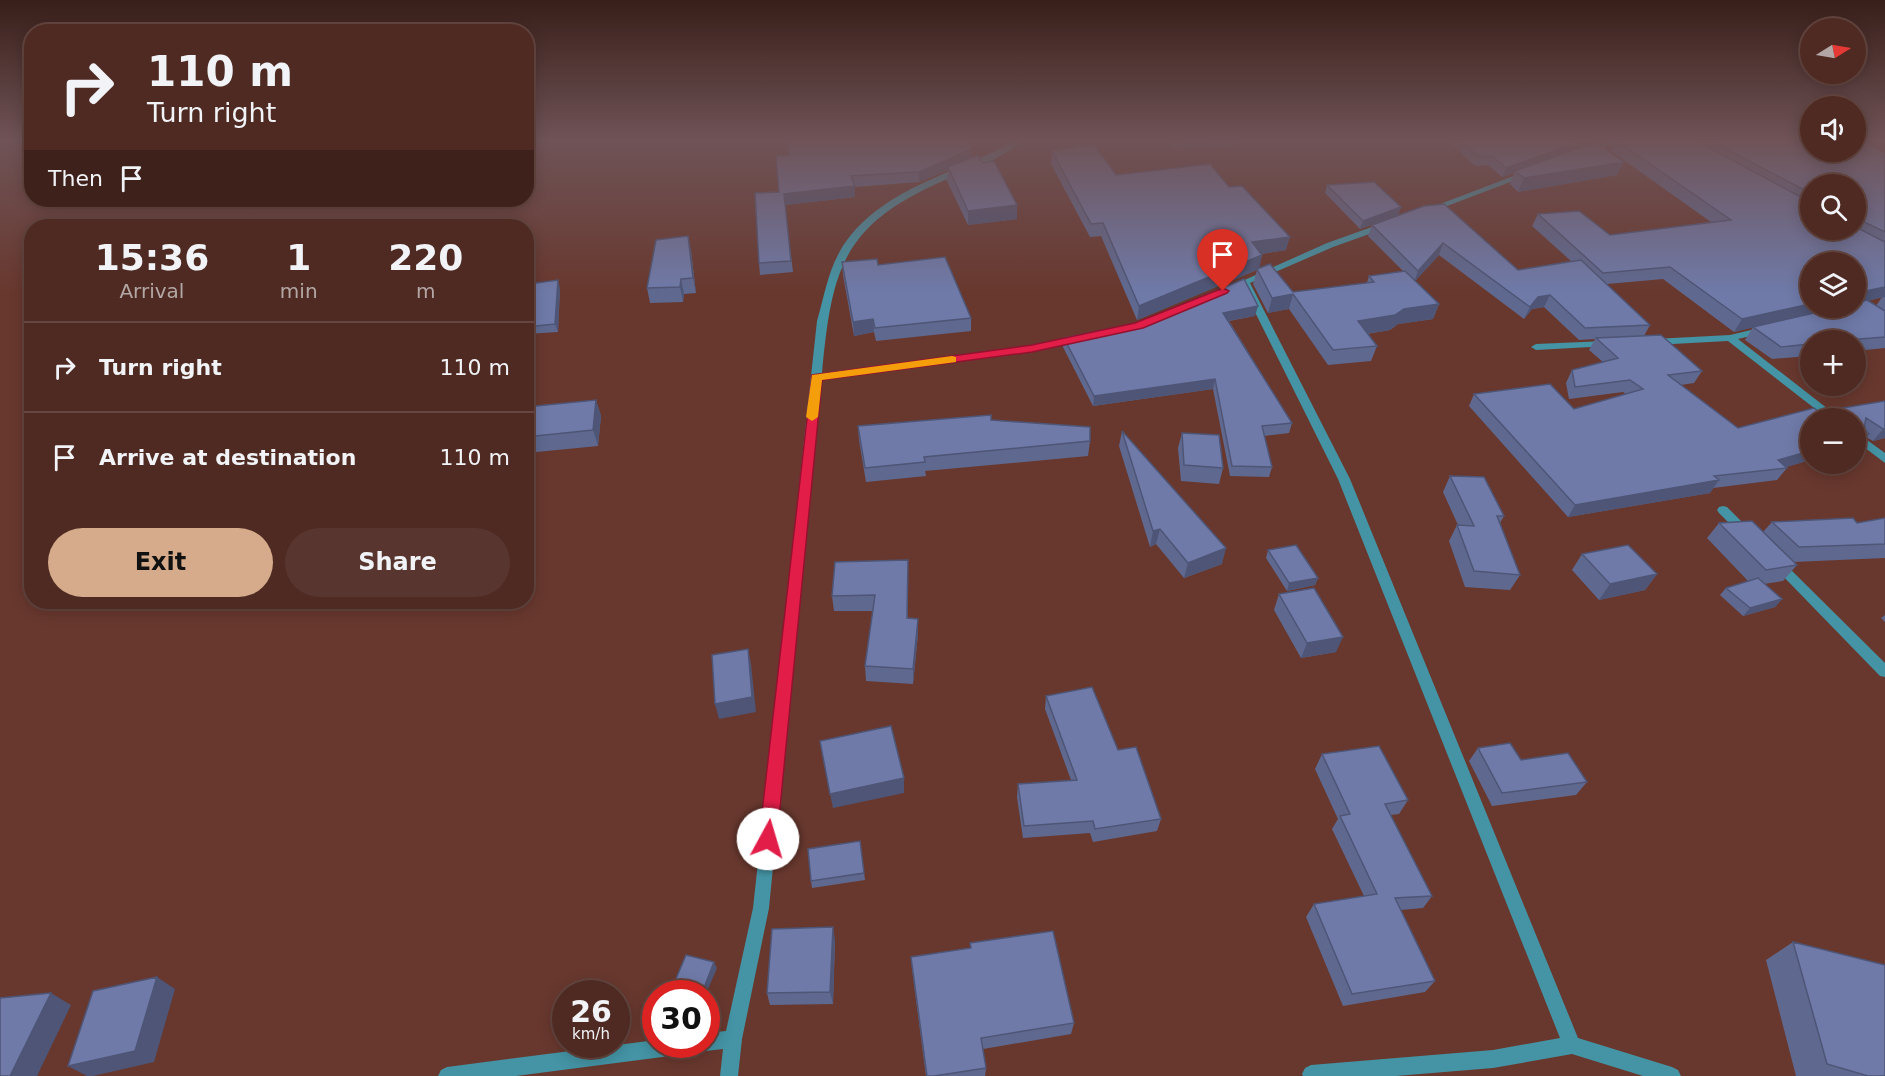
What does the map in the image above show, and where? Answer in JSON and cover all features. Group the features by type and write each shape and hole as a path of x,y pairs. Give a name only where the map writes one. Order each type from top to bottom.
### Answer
{"street":[{"path":"729,1076 733,1039 761,908 822,321 838,264 850,243 889,204 915,191"},
{"path":"1418,213 1478,191"},
{"path":"1396,221 1330,245 1239,285 1344,479 1572,1044"},
{"path":"1638,342 1730,338 1773,328"},
{"path":"816,377 1032,349 1085,337"},
{"path":"1730,338 1820,408"},
{"path":"1536,347 1616,344"},
{"path":"1866,444 1885,459"},
{"path":"1724,510 1756,543"},
{"path":"1772,559 1885,672"},
{"path":"720,1040 733,1039"},
{"path":"1311,1074 1493,1059 1572,1044 1672,1076"},
{"path":"447,1076 642,1051"}],"building":[{"path":"809,191 784,194 791,261 759,263 755,193"},
{"path":"959,191 1010,191 1017,205 968,211"},
{"path":"1073,191 1247,191 1290,237 1252,242 1262,255 1139,306 1103,223 1091,224"},
{"path":"1333,191 1384,191 1401,207 1363,221"},
{"path":"1689,191 1790,191 1800,197 1800,240 1866,240 1866,232 1885,242 1885,287 1866,291 1866,252 1800,252 1800,306 1742,319 1670,267 1603,273 1538,214 1579,211 1610,235 1731,220"},
{"path":"1866,191 1885,191 1885,232 1866,223"},
{"path":"1444,204 1518,270 1581,260 1650,325 1585,328 1550,295 1538,297 1530,307 1443,243 1418,271 1372,225 1424,206"},
{"path":"688,236 693,278 681,279 680,287 647,288 656,240"},
{"path":"945,257 971,318 875,328 873,319 853,322 842,262 877,259 878,265"},
{"path":"1270,264 1293,292 1374,282 1369,276 1405,271 1439,304 1404,309 1395,315 1358,321 1377,346 1333,350 1293,294 1272,298 1257,269"},
{"path":"1244,279 1258,306 1223,313 1292,423 1262,426 1272,467 1232,466 1215,379 1094,396 1064,338 1143,322"},
{"path":"558,280 555,324 534,326 534,283"},
{"path":"1866,300 1885,311 1885,337 1866,338 1866,330 1800,330 1800,345 1781,347 1753,327 1800,316 1866,318"},
{"path":"1661,335 1702,371 1668,375 1738,428 1800,412 1800,454 1778,460 1787,468 1714,476 1719,480 1575,505 1474,394 1550,384 1574,409 1643,389 1630,380 1575,387 1572,370 1618,358 1596,338"},
{"path":"596,400 593,430 534,436 534,406"},
{"path":"1885,401 1885,429 1866,418 1866,408 1843,408"},
{"path":"991,415 991,420 1090,427 1090,441 924,457 925,462 865,468 858,426"},
{"path":"1122,431 1226,548 1188,563 1160,529 1153,531"},
{"path":"1182,433 1219,435 1223,468 1184,465"},
{"path":"1450,476 1484,477 1504,516 1497,516 1520,575 1474,571 1457,525 1474,526"},
{"path":"1853,518 1857,523 1885,518 1885,544 1799,547 1772,522"},
{"path":"1752,521 1797,565 1766,570 1719,523"},
{"path":"1296,545 1318,578 1289,583 1268,550"},
{"path":"1628,545 1657,574 1610,584 1582,554"},
{"path":"908,560 907,618 918,619 913,669 865,666 875,595 832,596 835,562"},
{"path":"1758,578 1782,599 1750,608 1726,588"},
{"path":"1314,588 1343,637 1307,643 1279,594"},
{"path":"748,649 752,697 715,704 712,655"},
{"path":"1092,687 1118,750 1136,747 1161,819 1095,829 1093,821 1024,826 1018,784 1077,780 1046,696"},
{"path":"891,726 904,778 830,794 820,741"},
{"path":"1510,743 1521,760 1568,753 1587,782 1502,793 1478,748"},
{"path":"1379,746 1408,800 1385,804 1432,896 1395,898 1435,981 1352,994 1314,904 1377,894 1340,816 1350,814 1322,754"},
{"path":"860,841 864,873 811,881 808,849"},
{"path":"833,927 830,992 767,993 772,929"},
{"path":"1053,931 1074,1023 981,1038 986,1068 927,1076 911,957 971,948 970,943"},
{"path":"1793,942 1885,965 1885,1076 1868,1076 1827,1064"},
{"path":"686,955 714,962 707,980 675,980"},
{"path":"157,977 135,1051 68,1066 93,991"},
{"path":"51,993 10,1076 0,1076 0,998"}],"slow traffic":[{"path":"812,417 816,377 952,359"}],"route":[{"path":"768,839 816,377 1032,349 1139,325 1223,291"}]}
